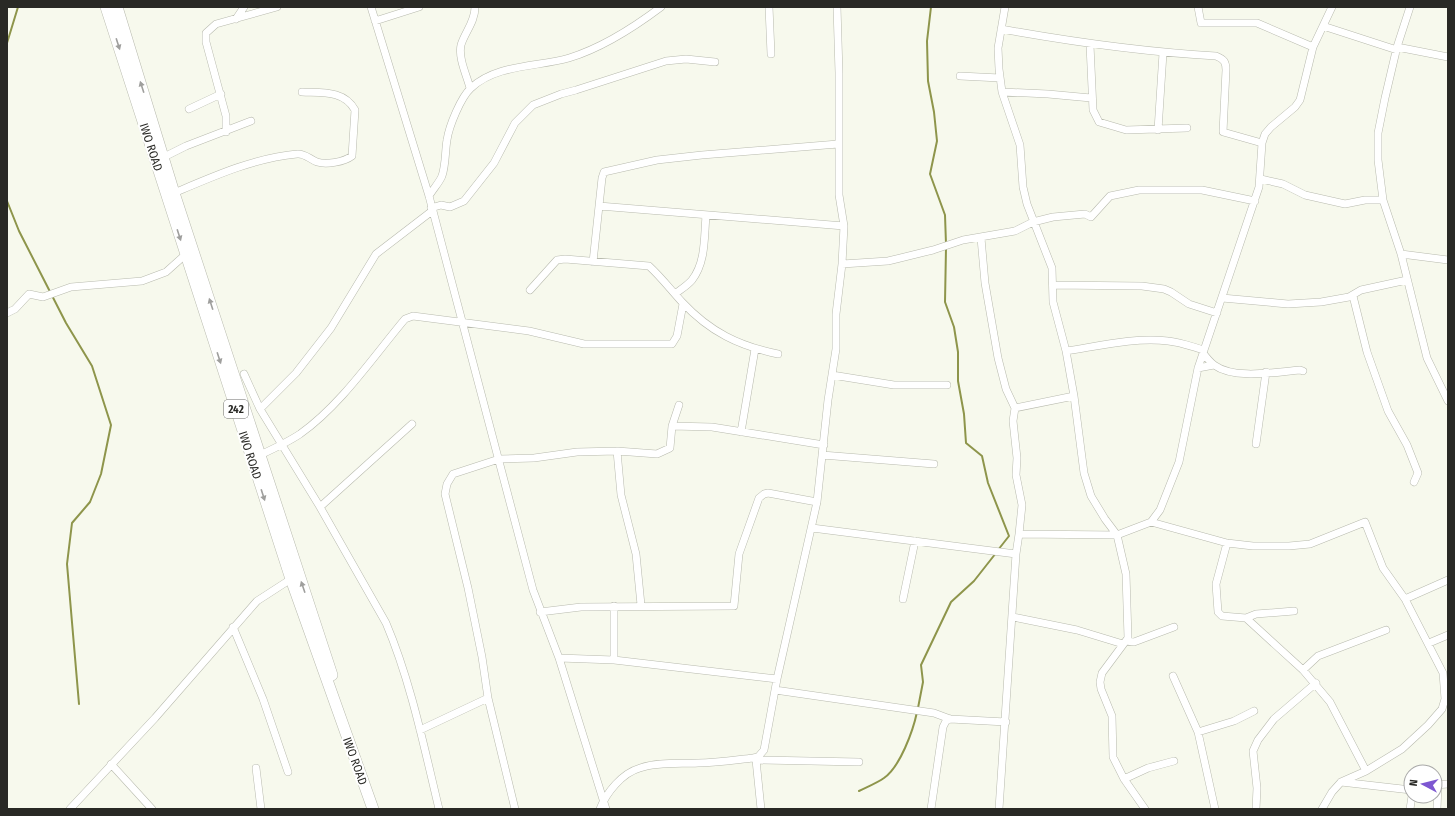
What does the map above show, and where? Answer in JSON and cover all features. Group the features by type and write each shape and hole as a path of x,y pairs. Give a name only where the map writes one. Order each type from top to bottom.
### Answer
{"main road":[{"name":"IWO ROAD","path":"106,7 144,110 164,156 174,193 260,455 373,809"},
{"name":"IWO ROAD","path":"117,7 144,110 186,255 291,579 352,745 381,809"}],"street":[{"path":"236,18 244,7"},
{"path":"226,132 226,116 206,42 206,33 216,24 277,7"},
{"path":"371,7 429,196 431,209 461,323 540,612 559,658 606,809"},
{"path":"375,21 419,7"},
{"path":"470,88 461,55 461,46 474,17 475,7"},
{"path":"429,196 441,177 447,138 460,105 470,88 490,75 516,68 551,62 583,53 628,32 661,7"},
{"path":"769,7 771,54"},
{"path":"761,809 757,758 764,750 777,679 812,528 817,502 836,349 837,295 842,264 844,226 839,195 839,73 837,7"},
{"path":"1005,7 998,48 1002,92 1020,145 1023,187 1033,222 1050,260 1054,285 1055,314 1066,351 1074,396 1084,473 1091,496 1104,519 1117,535 1128,591 1128,638 1102,673 1100,682 1101,689 1112,716 1113,758 1124,778 1146,809"},
{"path":"1198,7 1199,20 1201,23 1258,24 1313,47"},
{"path":"1019,534 1117,535 1151,522 1160,510 1179,462 1198,368 1255,201 1261,179 1262,143 1265,134 1295,107 1300,100 1313,47 1332,7"},
{"path":"1410,7 1397,48 1378,133 1378,160 1383,200 1401,254 1427,358 1448,401"},
{"path":"1323,26 1397,48 1448,57"},
{"path":"1001,29 1090,45 1163,53 1216,56 1223,59 1226,63 1223,132 1262,143"},
{"path":"1090,45 1093,110 1095,117 1099,122 1126,130 1187,128"},
{"path":"1158,130 1163,53"},
{"path":"260,409 296,373 331,328 376,254 431,209 441,205 450,207 464,202 494,163 515,123 533,105 561,94 666,61 686,59 715,62"},
{"path":"960,76 1000,78"},
{"path":"174,193 219,174 273,157 302,153 317,162 322,163 345,160 352,156 355,110 352,104 335,93 302,92"},
{"path":"1002,92 1092,98"},
{"path":"189,109 221,94"},
{"path":"164,156 251,121"},
{"path":"593,262 602,178 604,172 608,170 657,160 702,154 838,144"},
{"path":"1261,179 1283,184 1305,195 1345,204 1365,200 1383,200"},
{"path":"842,264 874,263 933,250 956,242 1015,231 1033,222 1054,217 1084,214 1091,217 1110,196 1139,190 1202,190 1255,201"},
{"path":"599,206 706,216 844,226"},
{"path":"675,294 692,280 700,265 703,252 706,216"},
{"path":"981,238 985,283 998,358 1006,390 1015,408 1013,421 1017,458 1016,475 1022,505 1016,554 999,809"},
{"path":"1401,254 1448,260"},
{"path":"7,313 15,309 29,294 43,297 71,287 142,281 166,272 186,255"},
{"path":"530,290 557,260 648,266 683,304 718,333 737,343 778,354"},
{"path":"1222,298 1288,304 1321,302 1353,296 1361,290 1407,280"},
{"path":"1054,285 1142,286 1164,289 1189,304 1217,313"},
{"path":"1353,296 1367,352 1386,403 1407,445 1418,473 1414,482"},
{"path":"260,455 300,434 355,380 405,319 413,316 529,331 584,344 672,344 677,336 683,304"},
{"path":"1066,351 1114,344 1156,340 1170,341 1204,352 1214,365"},
{"path":"741,432 755,349"},
{"path":"1198,368 1214,365 1234,372 1303,371"},
{"path":"1256,444 1266,372"},
{"path":"244,374 260,409 320,507 386,623 394,641 420,730 439,809"},
{"path":"832,375 894,385 947,385"},
{"path":"1015,408 1074,396"},
{"path":"515,809 488,698 470,596 445,494 447,484 453,474 499,459 618,451 657,454 670,448 672,426 679,405"},
{"path":"320,507 412,424"},
{"path":"672,426 712,427 824,445"},
{"path":"618,451 621,495 636,554 641,605"},
{"path":"822,455 934,464"},
{"path":"540,612 581,607 641,605 734,606 739,554 759,498 768,493 817,502"},
{"path":"1151,522 1228,543 1275,546 1310,544 1365,522 1383,568 1405,599 1429,643 1443,673 1447,698 1442,708 1428,725 1402,749 1366,771 1341,782 1332,792 1322,809"},
{"path":"812,528 1016,554"},
{"path":"903,599 915,541"},
{"path":"1228,543 1216,584 1218,612 1222,616 1246,618 1256,614 1294,611"},
{"path":"70,809 155,718 256,601 291,579"},
{"path":"1405,599 1448,580"},
{"path":"614,606 614,660"},
{"path":"1013,617 1124,642 1134,642 1174,627"},
{"path":"1246,618 1316,683 1336,713 1366,771"},
{"path":"232,627 263,699 288,772"},
{"path":"1303,670 1318,656 1386,630"},
{"path":"1429,643 1448,635"},
{"path":"559,658 614,660 777,679"},
{"path":"1173,676 1198,732 1215,809"},
{"path":"1256,809 1257,788 1253,751 1258,740 1274,720 1316,683"},
{"path":"775,690 934,713 950,719 1006,722"},
{"path":"420,730 488,698"},
{"path":"1198,732 1234,721 1254,712"},
{"path":"930,809 944,727 946,721 950,719"},
{"path":"600,809 603,799 616,785 638,768 651,765 706,763 757,758 860,762"},
{"path":"1124,778 1148,768 1174,761"},
{"path":"111,764 152,809"},
{"path":"256,768 261,809"},
{"path":"1341,782 1403,789"}],"waterway":[{"path":"7,43 18,7"},
{"path":"931,7 927,41 928,81 934,112 937,141 930,174 945,215 946,244"},
{"path":"7,201 19,231 66,323 92,366 111,425 101,474 90,502 72,523 67,564 79,704"},
{"path":"946,248 945,302 954,327 958,352 958,381 964,414 966,443 982,456 988,483 1009,536 998,550"},
{"path":"918,708 923,682 921,665 951,602 974,581 996,553"},
{"path":"859,791 884,778 890,773 905,748 917,712"}]}
